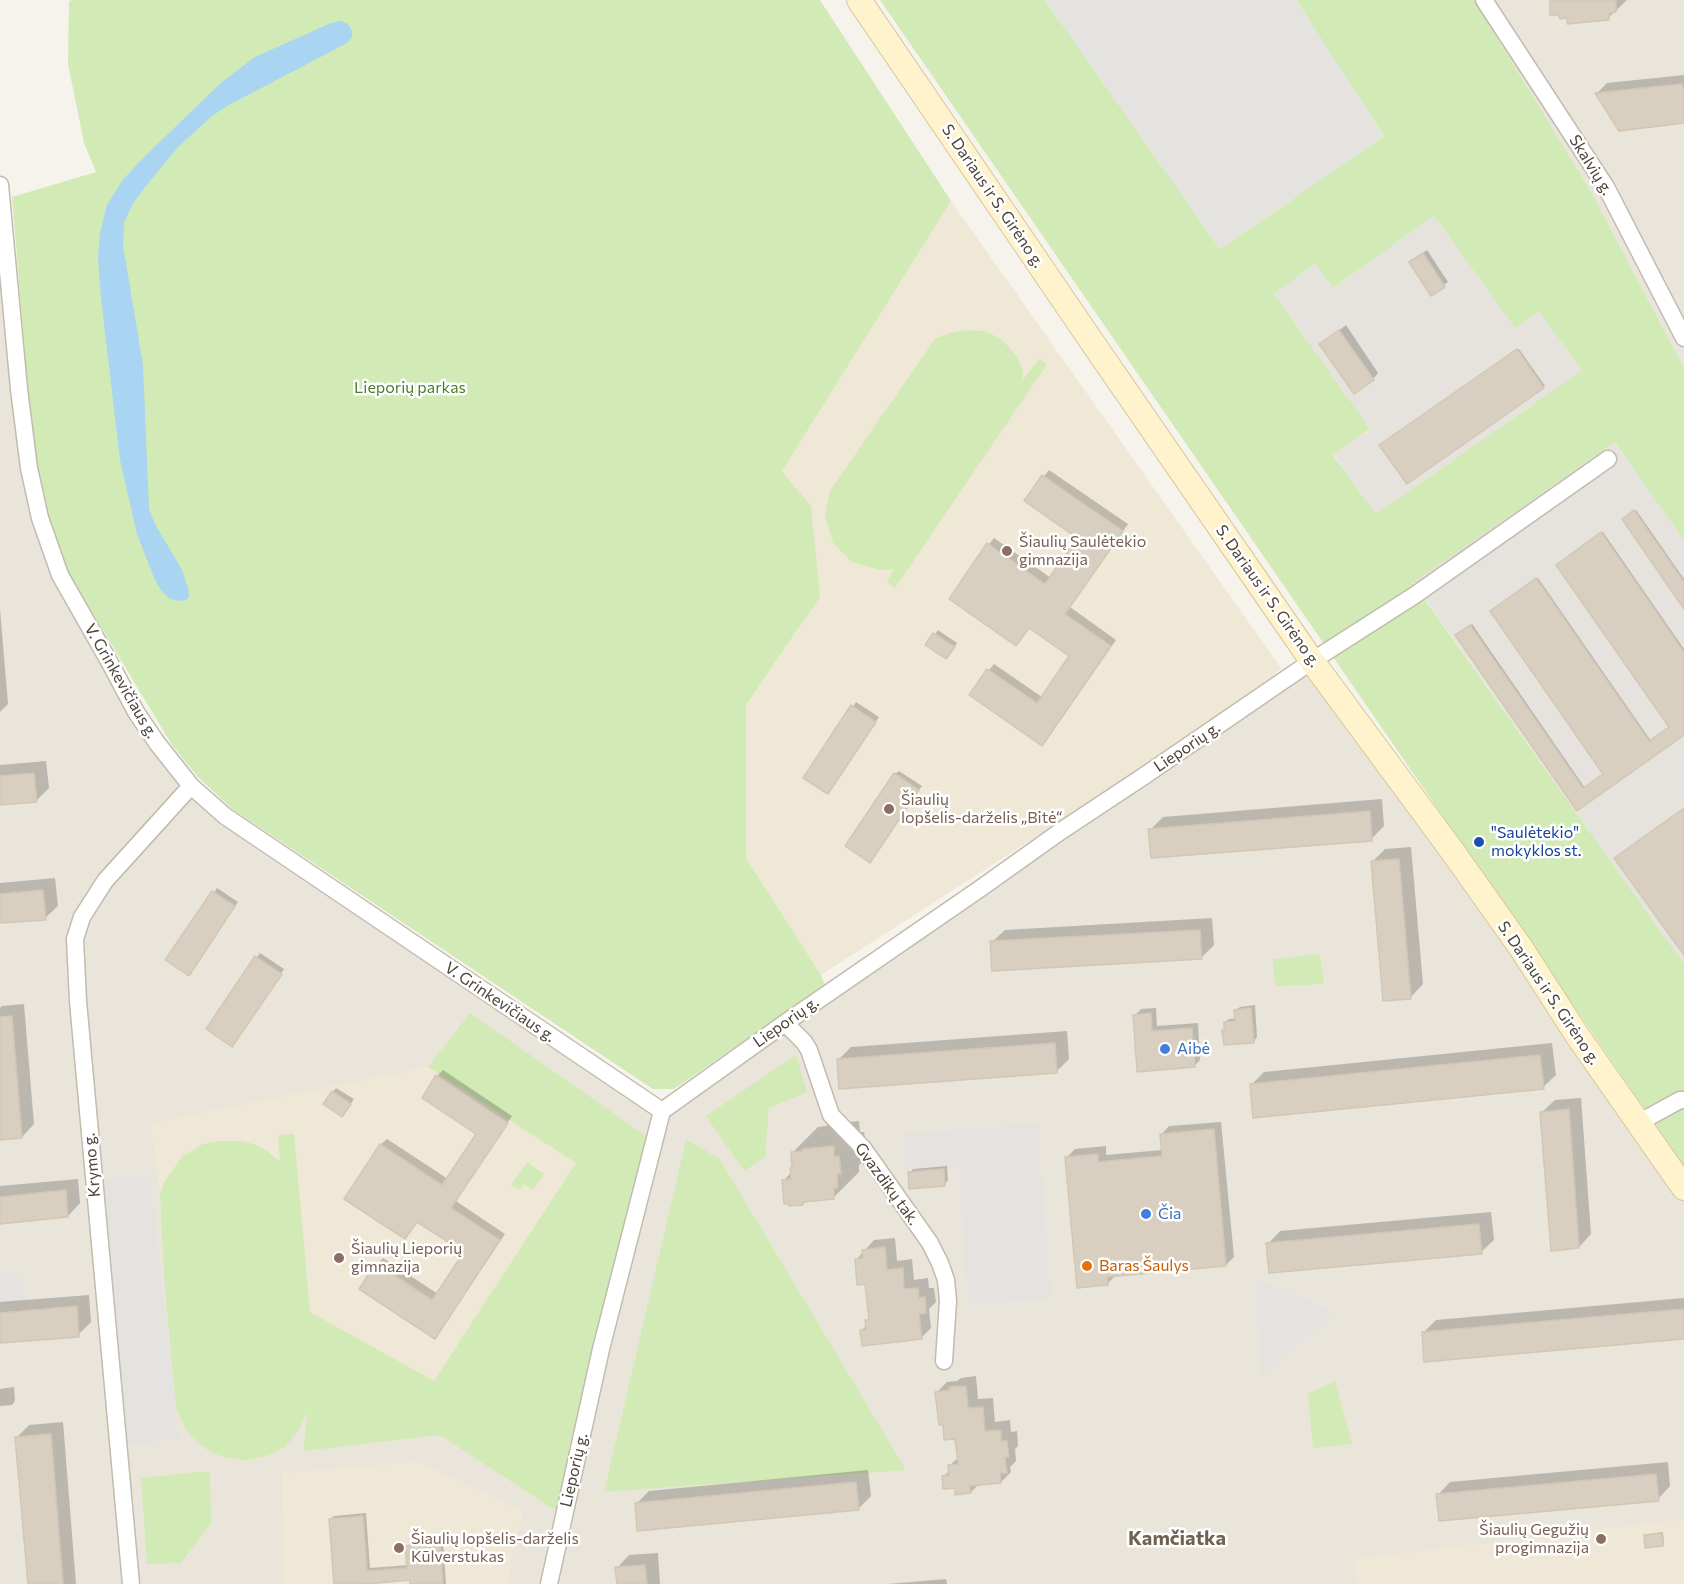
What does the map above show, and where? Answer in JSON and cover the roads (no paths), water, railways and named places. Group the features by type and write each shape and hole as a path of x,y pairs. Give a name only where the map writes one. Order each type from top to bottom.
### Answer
{"street":[{"name":"S. Dariaus ir S. Girėno g.","path":"860,0 1312,661 1514,938 1563,1015 1684,1188"},
{"name":"Skalvių g.","path":"1484,0 1606,187 1684,338"},
{"name":"V. Grinkevičiaus g.","path":"0,185 29,468 40,518 60,575 136,712 162,751 191,786 225,816 662,1111"},
{"name":"Lieporių g.","path":"549,1584 601,1349 662,1111 1061,831 1312,661 1415,595 1608,459"},
{"name":"Krymo g.","path":"131,1584 82,1048 75,939 82,917 105,881 191,786"},
{"name":"Gvazdikų tak.","path":"785,1023 809,1050 831,1115 862,1148 930,1243 940,1263 946,1280 948,1301 944,1361"},
{"path":"1638,1123 1684,1100"}],"water":[{"path":"341,21 348,24 352,31 352,37 347,43 212,116 178,147 150,181 133,203 124,223 123,245 143,365 149,509 155,524 182,570 189,596 186,600 181,601 170,599 155,580 137,534 120,460 98,258 100,233 107,205 122,181 141,160 223,81 255,57 331,23"}],"place":[{"name":"Šiaulių Saulėtekio gimnazija","path":"1007,551"},
{"name":"Šiaulių lopšelis-darželis „Bitė“","path":"889,809"},
{"name":"\"Saulėtekio\" mokyklos st.","path":"1479,842"},
{"name":"Aibė","path":"1165,1049"},
{"name":"Čia","path":"1146,1214"},
{"name":"Šiaulių Lieporių gimnazija","path":"339,1258"},
{"name":"Baras Šaulys","path":"1087,1266"},
{"name":"Šiaulių Gegužių progimnazija","path":"1601,1539"},
{"name":"Šiaulių lopšelis-darželis Kūlverstukas","path":"399,1548"}],"district":[{"name":"Kamčiatka","path":"1177,1538"}],"park label":[{"name":"Lieporių parkas","path":"410,388"}]}
